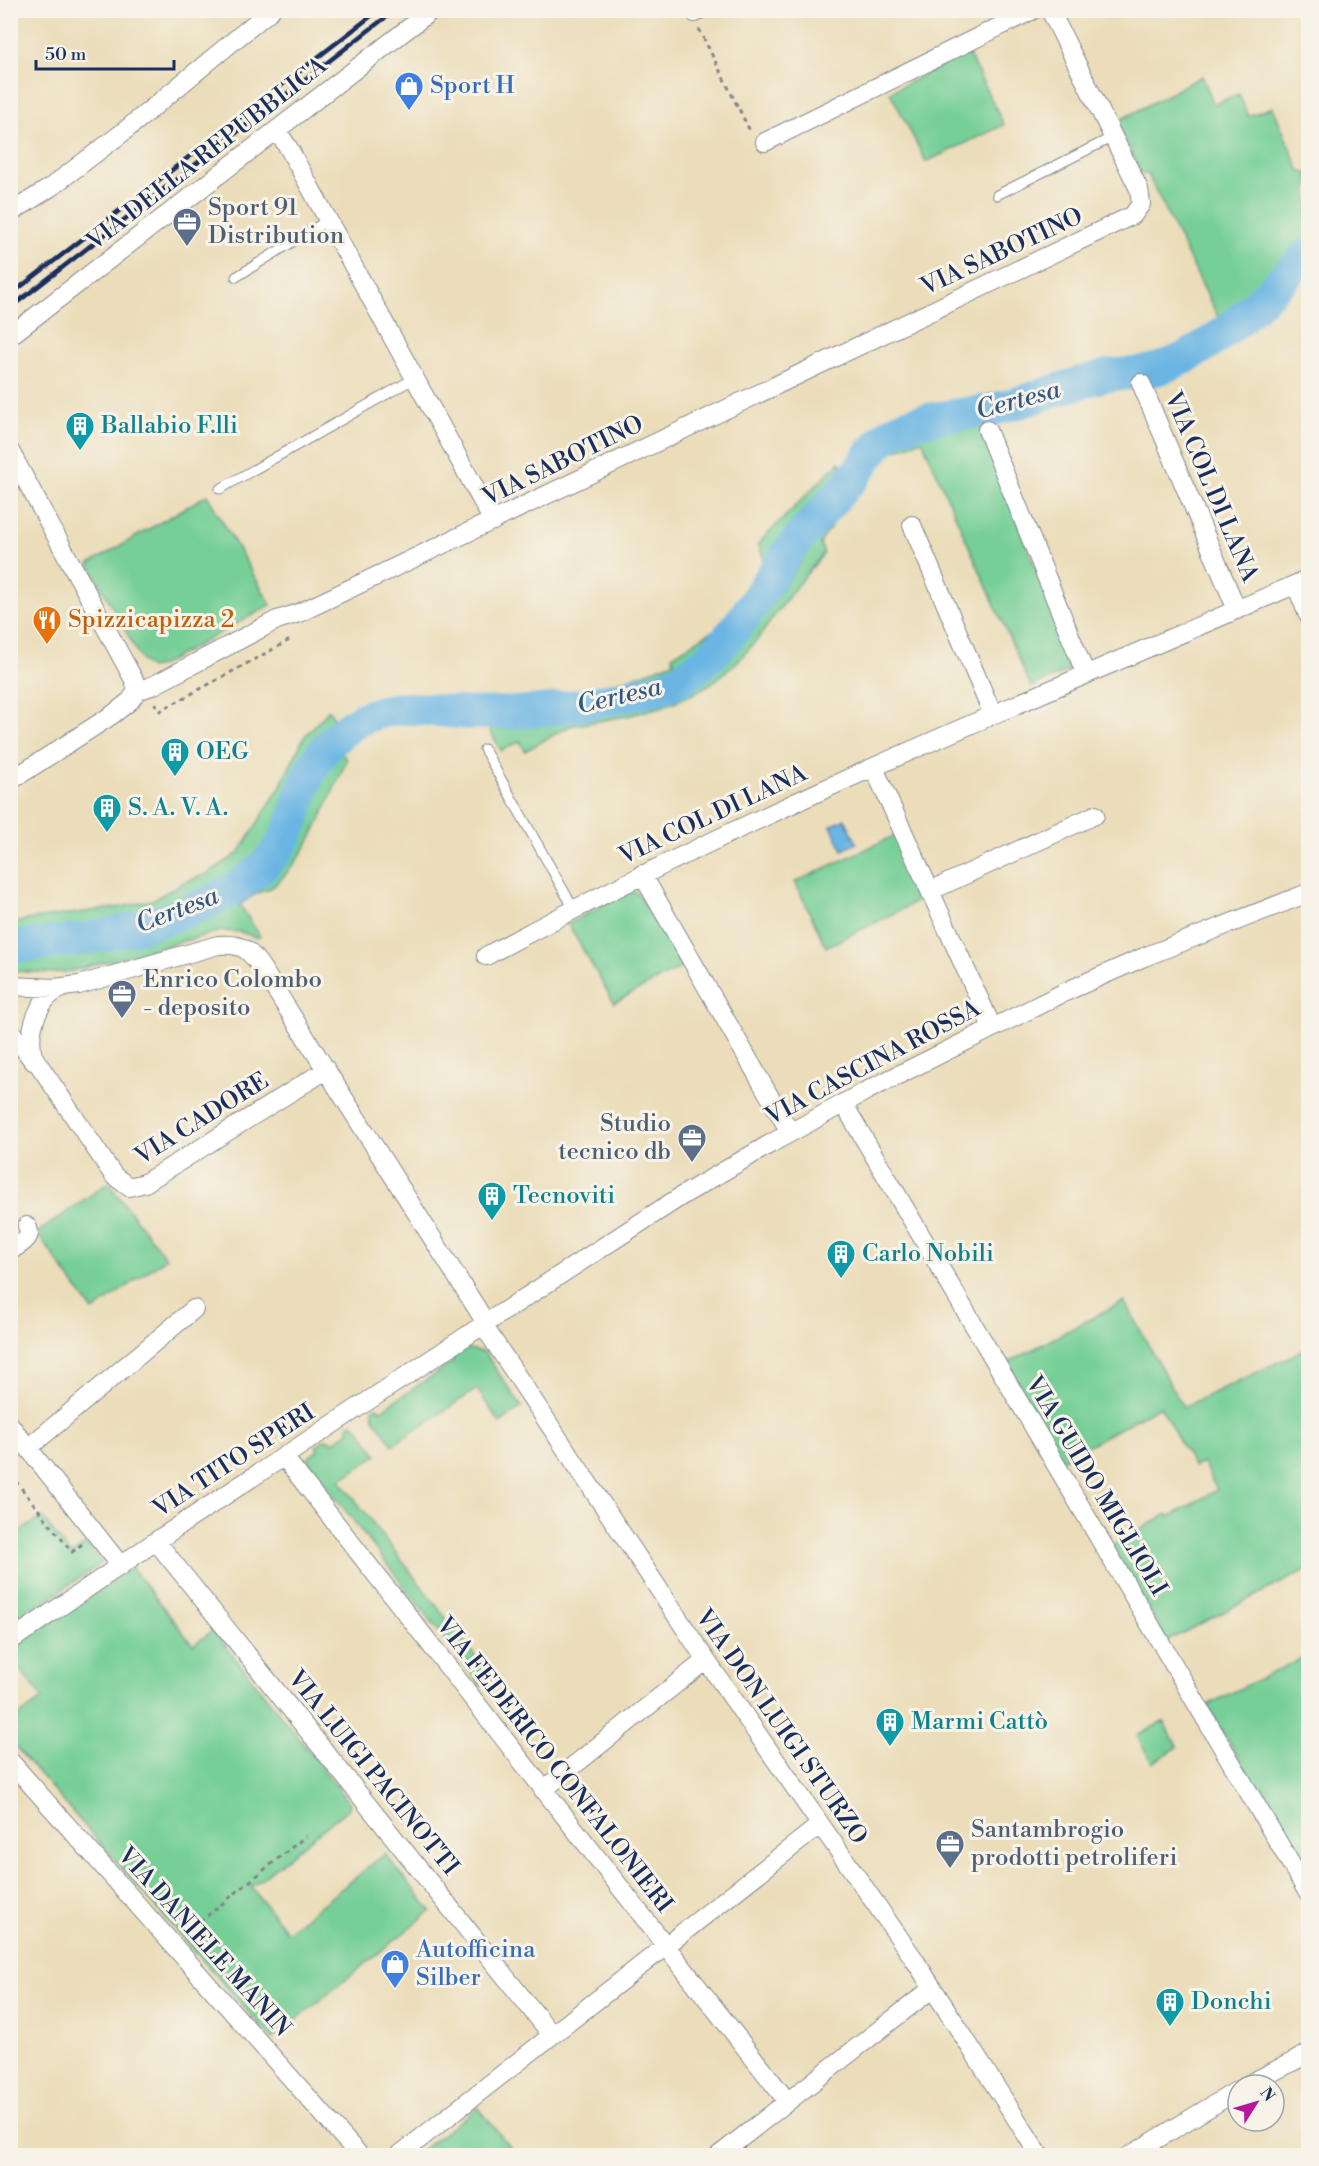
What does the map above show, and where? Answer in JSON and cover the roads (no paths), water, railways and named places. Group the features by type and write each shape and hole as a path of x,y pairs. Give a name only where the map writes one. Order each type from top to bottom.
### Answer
{"street":[{"path":"10,213 51,187 113,140 271,10"},
{"name":"VIA DELLA REPUBBLICA","path":"10,336 432,10"},
{"path":"765,141 1033,10"},
{"path":"1050,10 1113,137"},
{"path":"277,130 286,142 493,521"},
{"name":"VIA SABOTINO","path":"10,781 112,716 130,701 137,691 154,685 277,620 299,613 1128,219 1140,209 1142,199 1113,137"},
{"name":"VIA COL DI LANA","path":"1141,382 1237,610"},
{"path":"987,430 1086,675"},
{"path":"10,451 134,680 137,691"},
{"path":"912,525 993,715"},
{"path":"1302,582 1308,615"},
{"name":"VIA COL DI LANA","path":"486,956 642,874 993,715 1302,582"},
{"path":"874,768 992,1027"},
{"path":"930,891 1095,815"},
{"path":"642,874 790,1132"},
{"name":"VIA CASCINA ROSSA","path":"484,1324 683,1196 843,1103 992,1027 1143,957 1308,893"},
{"name":"VIA CADORE","path":"326,1070 145,1183 129,1187 114,1176 40,1069 32,1050 33,1028 39,1011 56,991 209,947 228,944 242,946 259,963 326,1070 484,1324"},
{"name":"VIA CADORE","path":"10,986 67,987"},
{"path":"10,1030 40,1069"},
{"name":"VIA GUIDO MIGLIOLI","path":"843,1103 1305,1881"},
{"path":"10,1251 28,1238 30,1231 27,1226"},
{"path":"28,1448 194,1309"},
{"name":"VIA TITO SPERI","path":"10,1641 156,1541 484,1324"},
{"name":"VIA DON LUIGI STURZO","path":"484,1324 706,1660 933,1988 1040,2156"},
{"path":"10,1425 121,1566"},
{"name":"VIA FEDERICO CONFALONIERI","path":"284,1457 787,2101"},
{"name":"VIA LUIGI PACINOTTI","path":"156,1541 552,2035"},
{"path":"543,1790 706,1660"},
{"name":"VIA DANIELE MANIN","path":"10,1761 360,2156"},
{"path":"398,2156 820,1825"},
{"path":"718,2156 933,1988"},
{"path":"1271,2073 1308,2054"},
{"path":"1129,2156 1226,2097"}],"lane":[{"path":"997,195 1113,137"},
{"path":"236,277 328,220"},
{"path":"220,489 415,378"},
{"path":"484,749 574,909"}],"water":[{"path":"845,819 857,843 843,850 831,826"}],"waterway":[{"name":"Certesa","path":"10,948 89,938 139,927 192,909 241,884 261,868 283,842 310,772 323,751 341,733 374,714 397,709 468,713 547,710 667,686 682,678 721,646 745,616 796,542 851,480 878,444 891,432 909,424 934,418 999,408 1092,379 1150,371 1172,364 1221,335 1266,296 1308,254"}],"railway":[{"path":"10,295 379,10"},
{"path":"10,308 395,10"}],"place":[{"name":"Sport H","path":"409,112"},
{"name":"Sport 91 Distribution","path":"187,248"},
{"name":"Ballabio F.lli","path":"80,452"},
{"name":"Spizzicapizza 2","path":"47,646"},
{"name":"OEG","path":"175,778"},
{"name":"S. A. V. A.","path":"107,834"},
{"name":"Enrico Colombo - deposito","path":"122,1020"},
{"name":"Studio tecnico db","path":"692,1164"},
{"name":"Tecnoviti","path":"492,1222"},
{"name":"Carlo Nobili","path":"841,1280"},
{"name":"Marmi Cattò","path":"890,1748"},
{"name":"Santambrogio prodotti petroliferi","path":"950,1870"},
{"name":"Autofficina Silber","path":"395,1990"},
{"name":"Donchi","path":"1170,2028"}]}
